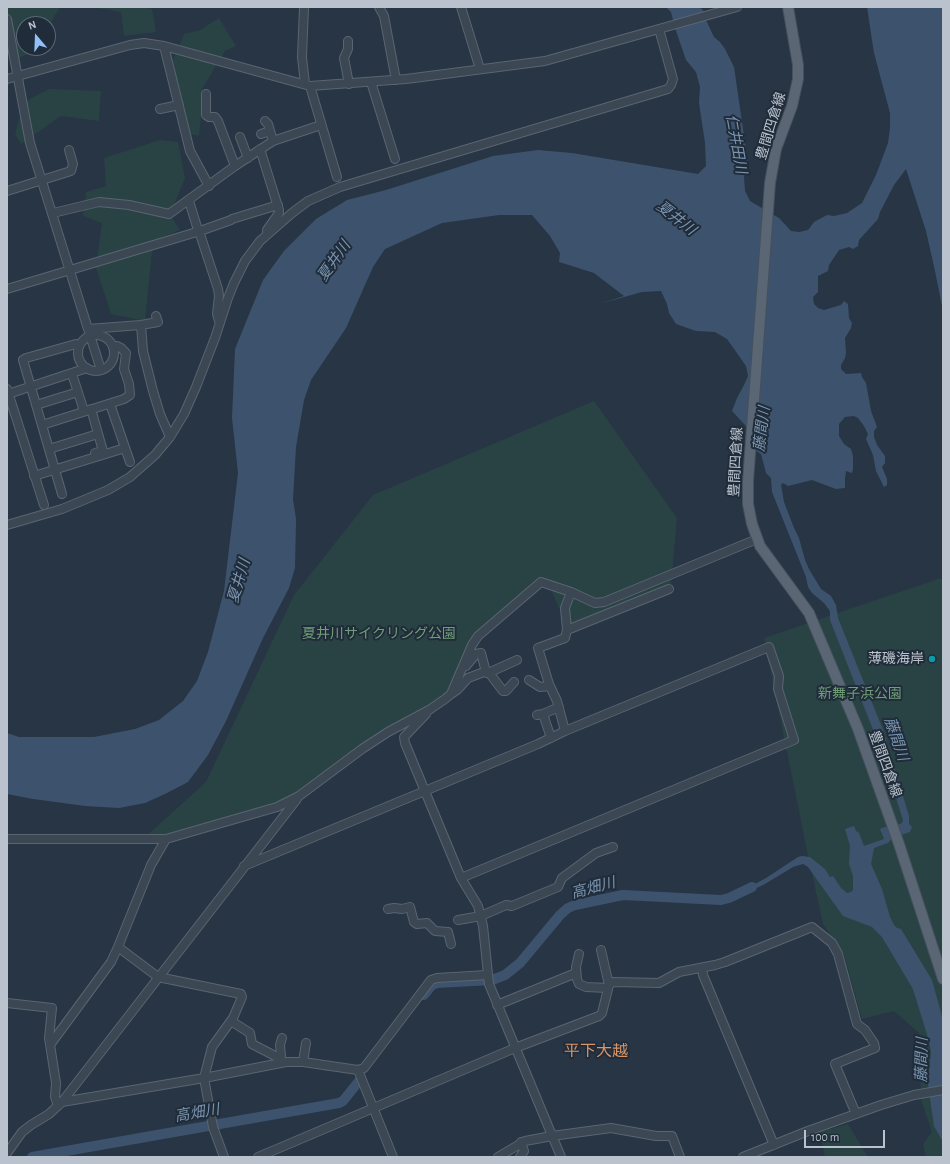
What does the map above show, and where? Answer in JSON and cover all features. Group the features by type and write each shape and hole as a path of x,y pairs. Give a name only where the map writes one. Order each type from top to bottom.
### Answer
{"main road":[{"name":"豊間四倉線","path":"788,7 798,65 798,79 794,98 776,150 769,196 749,460 748,504 752,524 760,546 809,613 858,729 899,844 943,979"}],"street":[{"path":"304,7 302,57 308,85 337,177"},
{"path":"379,7 384,16 396,80"},
{"path":"461,7 480,69"},
{"path":"7,79 130,45 144,43 164,46 308,85 349,84 396,80 545,61 738,7"},
{"path":"7,19 30,143 101,370"},
{"path":"7,525 62,509 108,490 130,477 155,455 170,437 184,414 196,387 234,283 246,261 260,240 292,213 308,201 340,187 668,89 673,79 663,28"},
{"path":"348,41 348,49 344,55 342,63 349,84"},
{"path":"164,46 190,151 209,186"},
{"path":"371,82 395,159"},
{"path":"206,94 206,115 209,117 215,116 218,121 235,166"},
{"path":"160,109 179,105"},
{"path":"265,121 268,124 273,141"},
{"path":"53,213 99,202 129,205 169,214 189,201 235,166 273,141 321,125"},
{"path":"261,134 270,131"},
{"path":"240,137 248,158"},
{"path":"260,149 278,205 279,213 267,230 267,235"},
{"path":"7,191 71,171 73,164 69,150"},
{"path":"189,201 218,289 219,296 217,314 219,324"},
{"path":"7,289 231,220 232,218 278,205"},
{"path":"89,332 104,337 113,347 114,353 110,364 101,370 91,370 87,368 80,361 78,356 79,345 89,332 116,326 141,325 158,322 156,316"},
{"path":"141,325 143,351 151,384 160,414 170,437"},
{"path":"62,494 23,363 24,359 76,344 79,345"},
{"path":"42,425 110,404 130,395 129,384 124,369 126,353 117,346 113,347"},
{"path":"44,505 8,391 30,387 87,368"},
{"path":"34,476 103,451 98,434 78,392 72,374"},
{"path":"36,405 78,392"},
{"path":"110,404 130,462"},
{"path":"49,449 98,434"},
{"path":"55,468 125,448"},
{"path":"451,694 472,645 478,636 541,582 571,592 595,603 604,602 757,539"},
{"path":"567,630 669,588"},
{"path":"565,731 554,693 550,686 538,648 565,638 567,630 565,608 571,592"},
{"path":"244,866 769,647 779,676 778,689 794,740 461,878"},
{"path":"463,668 468,665 476,654 481,653 487,672 503,691 514,682"},
{"path":"7,839 166,839 277,807 299,796 362,749 388,732 429,710 457,690 468,678 517,660"},
{"path":"529,680 540,687 550,686"},
{"path":"551,738 540,715 558,707"},
{"path":"429,710 404,737 404,740 461,878 478,906 481,916 488,979 497,1005 561,1157"},
{"path":"7,1153 22,1132 49,1114 60,1104 299,796"},
{"path":"50,1045 111,962 151,865 166,839"},
{"path":"458,920 481,916 506,906 512,906 558,887 562,878 567,874 596,854 613,847"},
{"path":"388,909 402,909 410,907 415,923 427,923 435,931 447,929 451,944"},
{"path":"579,954 576,973 579,984 586,987 609,986 616,981 659,983 674,974 725,962 812,927 829,940 838,954 857,1024 865,1030 874,1043 875,1048 835,1064 856,1114"},
{"path":"118,947 158,977 241,994 242,998 231,1021 212,1047 204,1078 212,1125 224,1157"},
{"path":"258,1157 515,1048 599,1016 602,1013 609,986 601,950"},
{"path":"702,968 703,975 774,1145"},
{"path":"497,1005 576,973"},
{"path":"60,1104 204,1078 280,1060 358,1070 364,1068 431,980 437,978 488,979"},
{"path":"7,1003 52,1008 49,1038 56,1083 55,1097 60,1104"},
{"path":"231,1021 250,1033 252,1044 280,1060"},
{"path":"280,1060 280,1045 282,1038"},
{"path":"304,1062 306,1043"},
{"path":"358,1070 393,1157"},
{"path":"743,1157 856,1114 898,1100 943,1090"},
{"path":"498,1157 521,1142 611,1128 656,1136 672,1136 680,1157"},
{"path":"520,1157 524,1151 521,1142"}],"green space":[{"path":"7,7 60,7 55,16 16,16 16,56 23,56 10,62 7,52"},
{"path":"92,7 143,7 152,9 156,32 124,36 121,12"},
{"path":"219,18 236,46 225,51 202,89 202,108 199,136 186,133 173,60 184,34 200,30"},
{"path":"49,89 101,91 99,121 61,116 21,144 15,134 24,102"},
{"path":"160,140 178,142 185,178 170,215 180,230 153,241 145,321 111,314 96,268 102,223 83,216 86,192 106,186 104,158"},
{"name":"夏井川サイクリング公園","path":"594,401 677,518 671,586 564,629 562,615 549,585 544,578 478,636 453,693 364,749 289,806 183,837 143,839 206,782 294,595 373,495"},
{"name":"新舞子浜公園","path":"941,578 943,583 943,1157 926,1157 923,1144 932,1132 921,1100 919,1033 894,1011 862,1019 844,955 823,924 764,638"},
{"path":"848,1124 868,1157 825,1157 820,1132"}],"water":[{"path":"666,7 699,7 703,10 714,37 725,49 734,67 748,163 744,177 745,191 750,201 779,218 791,231 799,232 808,230 814,222 827,215 834,216 847,213 862,203 876,175 888,143 890,113 874,53 867,7 943,7 943,311 926,231 906,169 894,185 878,219 859,240 858,246 853,249 849,247 839,250 829,265 828,271 818,276 818,292 813,297 814,304 818,308 824,310 841,305 844,301 848,304 849,318 852,323 851,328 845,338 846,353 841,369 846,374 861,373 866,383 871,411 877,427 874,431 874,437 877,445 885,456 885,463 882,467 887,479 887,485 884,487 876,471 873,455 866,439 868,434 858,418 854,416 845,417 839,424 839,436 844,444 851,449 853,456 852,473 846,471 845,488 836,489 812,480 788,486 783,483 781,485 784,502 799,538 809,569 821,589 831,596 836,605 838,618 883,730 909,816 909,824 912,827 910,832 892,838 888,843 874,848 871,864 882,889 890,917 894,925 901,929 932,980 943,1020 943,1142 934,1126 930,1099 928,1084 931,1052 929,1041 913,989 882,937 872,927 843,916 808,867 803,864 793,867 765,884 742,895 740,892 802,856 810,857 825,869 830,877 833,876 841,888 847,893 851,892 853,890 853,876 849,864 850,846 845,829 854,826 856,831 859,833 864,846 884,839 880,829 885,827 890,828 902,823 903,820 881,750 830,620 830,611 808,587 806,577 772,492 771,478 766,473 761,454 755,450 756,442 745,425 732,411 748,376 746,366 727,339 715,332 696,331 676,324 669,313 661,291 642,292 599,304 624,296 594,273 559,262 560,253 550,236 532,215 499,215 442,223 385,249 373,267 346,328 311,380 304,400 296,447 293,499 296,519 295,568 289,588 263,638 226,721 208,755 188,782 145,803 119,808 85,806 7,794 7,733 19,737 94,737 135,729 159,720 183,701 197,681 208,652 224,591 238,473 232,418 235,349 263,280 284,251 316,219 347,200 386,190 493,156 538,150 572,153 698,174 706,166 705,143 699,103 700,87 696,72 686,60 671,12"}],"waterway":[{"name":"高畑川","path":"424,995 432,985 437,983 492,980 505,975 520,963 560,915 568,908 575,905 623,895 721,900 729,898 752,887"},
{"name":"高畑川","path":"32,1157 339,1103 343,1101 359,1081"}],"place":[{"name":"薄磯海岸","path":"932,659"}],"district":[{"name":"平下大越","path":"596,1051"}],"water label":[{"name":"仁井田川","path":"736,144"},
{"name":"夏井川","path":"676,218"},
{"name":"夏井川","path":"334,261"},
{"name":"藤間川","path":"762,429"},
{"name":"夏井川","path":"239,581"},
{"name":"藤間川","path":"896,739"},
{"name":"藤間川","path":"922,1060"}]}
